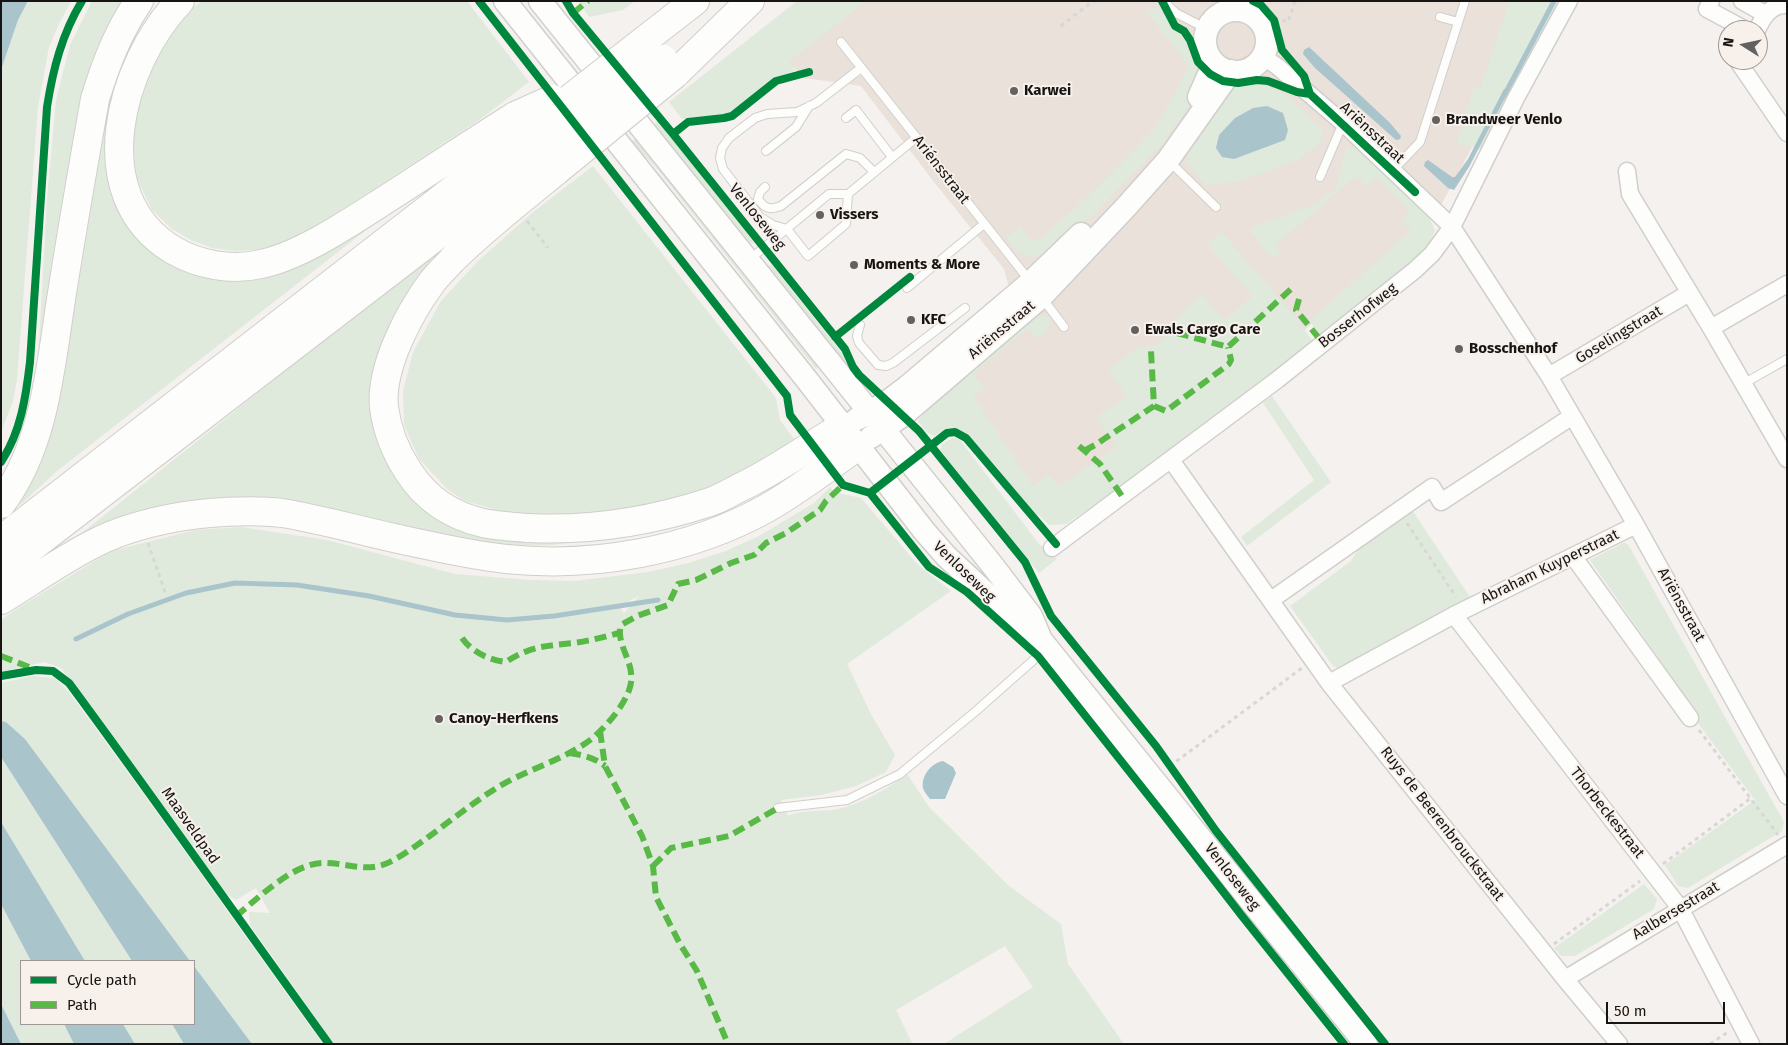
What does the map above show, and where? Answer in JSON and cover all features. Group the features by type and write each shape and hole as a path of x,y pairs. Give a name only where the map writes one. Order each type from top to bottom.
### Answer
{"highway":[{"path":"1,504 14,488 34,443 46,394 95,99 109,54 139,1"},
{"path":"180,1 168,14 147,45 132,76 122,119 119,166 129,203 142,225 162,243 198,262 225,267 260,265 294,254 521,124 590,82 662,57 750,1"},
{"path":"662,57 695,1"},
{"path":"738,1 662,57 550,163 432,281 408,320 397,343 387,375 384,406 389,435 402,461 427,495 459,516 484,523 545,528 578,528 620,524 669,514 712,502 850,436"},
{"path":"1,540 521,124"},
{"path":"1,571 550,163"},
{"path":"1,600 96,542 172,518 203,513 281,513 464,553 508,559 552,561 596,559 641,552 684,542 718,530 767,508 804,484 850,436"}],"main road":[{"name":"Venloseweg","path":"505,1 924,532 946,556 1020,625 1044,644 1366,1044"},
{"name":"Venloseweg","path":"540,1 749,260 1031,616 1044,644"},
{"path":"1258,10 1266,32 1266,48 1262,56 1257,63 1240,71 1223,67 1209,55 1205,38 1207,29 1218,15 1226,12 1258,10"},
{"name":"Ariënsstraat","path":"850,436 876,420 902,416 913,394 1036,290 1126,207 1164,156 1223,67"}],"street":[{"name":"Bosserhofweg","path":"1052,548 1277,380 1415,270 1432,254 1452,227 1516,98 1569,1"},
{"path":"1712,1 1707,9 1727,20"},
{"path":"1742,1 1765,14"},
{"path":"1762,20 1765,14 1779,4 1787,5"},
{"name":"Ariënsstraat","path":"1262,56 1291,78 1343,123 1452,227 1549,376 1571,417 1636,525 1787,796"},
{"path":"1744,70 1787,133"},
{"path":"1627,171 1630,194 1787,459"},
{"path":"1711,328 1787,284"},
{"name":"Goselingstraat","path":"1549,376 1689,293"},
{"path":"1271,600 1432,487 1441,502 1571,417"},
{"name":"Ruys de Beerenbrouckstraat","path":"1171,460 1330,683 1619,1044"},
{"name":"Abraham Kuyperstraat","path":"1330,683 1460,612 1636,525"},
{"path":"1573,556 1690,718"},
{"name":"Thorbeckestraat","path":"1460,612 1680,908 1750,1044"},
{"name":"Aalbersestraat","path":"1565,978 1786,845"}],"lane":[{"path":"1163,1 1176,13 1207,29"},
{"path":"1393,170 1420,142 1465,1"},
{"path":"1440,17 1458,22"},
{"name":"Ariénsstraat","path":"841,42 1064,328"},
{"path":"848,194 846,224 808,256 788,229 773,225 760,217 724,169 720,158 722,148 729,138 755,118 767,114 797,112 816,103 861,68"},
{"path":"766,151 796,127 809,106"},
{"path":"846,118 856,110 892,157"},
{"path":"1320,177 1343,123"},
{"path":"749,260 829,194 848,194 916,138"},
{"path":"764,187 758,199 764,207 771,209 781,206 846,154 860,158 874,172"},
{"path":"1164,156 1216,207"},
{"path":"907,288 984,224"},
{"path":"860,325 857,336 859,343 878,364 886,366 893,363 965,308"},
{"path":"1743,384 1787,359"},
{"path":"778,808 847,800 900,774 976,711 1044,644"}],"path":[{"path":"1061,26 1093,1"},
{"path":"1258,10 1288,22 1295,1"},
{"path":"1258,10 1278,32"},
{"path":"530,225 548,248"},
{"path":"150,548 164,592"},
{"path":"1177,776 1168,763 1314,660"},
{"path":"1690,718 1786,845"},
{"path":"1710,1044 1740,1024"}],"shaded area":[{"path":"28,1 71,1 49,47 38,107 17,379 13,401 1,432 1,70 18,20"},
{"path":"92,1 125,1 37,380 47,199 56,100 70,45"},
{"path":"203,1 467,1 529,82 479,120 317,226 283,243 256,250 235,251 212,248 191,240 172,229 152,210 137,179 133,146 135,109 157,52 185,12"},
{"path":"578,1 635,1 623,10 589,17"},
{"path":"797,1 866,1 789,62 795,71 774,79 729,113 682,119 669,102"},
{"path":"862,1 1551,1 1441,205 1297,337 1053,518 971,430 894,386 1009,287 1004,269 934,182 861,86 805,78 787,62"},
{"path":"1509,1 1561,1 1483,150 1457,143 1474,87 1481,88"},
{"path":"1154,8 1159,9 1174,27 1186,37 1202,70 1188,107 1164,142 1092,216 1046,254 1031,257 1018,253 1006,238 1020,226 1032,242 1041,239 1098,187 1156,127 1189,67 1147,12"},
{"path":"131,33 113,95 108,125 114,189 206,271 388,213 57,471 20,505 13,499 41,456 55,418 106,102"},
{"path":"1260,83 1286,95 1324,130 1320,143 1300,159 1238,182 1205,185 1186,161 1190,147 1230,87"},
{"path":"658,121 755,244 747,241 653,126"},
{"path":"637,138 821,365 816,369 655,166 630,142"},
{"path":"1346,147 1355,148 1428,214 1435,231 1425,253 1321,336 1309,321 1411,231 1402,221 1410,212 1376,178 1367,187 1356,176 1276,245 1281,253 1276,256 1269,255 1251,232 1254,227 1316,204 1336,189"},
{"path":"593,166 776,398 780,420 794,439 759,466 711,487 657,504 600,514 551,517 507,513 465,501 447,489 419,459 404,425 403,391 413,352 441,301 478,261 532,213"},
{"path":"1221,231 1300,323 1312,340 1259,384 1106,497 1066,524 1049,525 1032,512 962,431 948,430 934,436 927,432 918,421 931,403 1036,315 1050,317 1049,327 1037,339 1028,328 973,374 985,389 973,396 1033,486 1049,475 1058,487 1117,447 1096,417 1127,397 1108,369 1140,347 1154,346 1172,332 1175,321 1202,295 1225,320 1252,296 1207,244"},
{"path":"429,256 434,268 379,380 429,507 636,532 638,535 553,545 500,546 254,506 62,549"},
{"path":"770,265 773,266 844,356 846,365 844,365 768,269"},
{"path":"1272,396 1331,482 1247,546 1241,537 1314,480 1263,403"},
{"path":"953,438 960,440 1039,544 1057,559 1039,573 940,450 942,444"},
{"path":"830,487 834,492 861,498 918,565 951,591 847,664 872,716 895,755 886,772 856,786 821,795 781,800 788,816 799,812 838,809 857,803 882,791 907,774 929,807 1009,886 1061,924 1068,964 1124,1044 944,1044 1033,987 1005,946 896,1010 911,1044 334,1044 250,925 249,912 270,913 256,888 236,900 226,894 61,668 44,662 1,672 1,620 111,551 195,530 241,527 327,540 455,574 530,580 575,581 648,572 688,563 726,551 759,536 814,503","holes":["639,596 624,613 619,606"]},
{"path":"1412,510 1472,600 1341,669 1333,666 1290,606 1351,561 1359,548"},
{"path":"1623,543 1629,546 1784,822 1782,831 1688,888 1678,886 1665,865 1755,800 1692,715 1696,712 1590,560"},
{"path":"33,676 55,678 68,691 323,1044 252,1044 195,967 195,960 189,960 25,739 6,722 1,721 1,683"},
{"path":"1,757 131,960 84,960 1,822"},
{"path":"1644,884 1657,899 1654,909 1575,956 1561,956 1554,948"},
{"path":"1,904 30,960 20,960 20,1025 64,1025 74,1044 21,1044 1,1004"},
{"path":"124,1025 173,1025 184,1044 135,1044"}],"water":[{"path":"1,1 28,1 18,20 1,70"},
{"path":"1309,47 1390,123 1401,136 1400,139 1396,140 1315,68 1303,54 1304,50"},
{"path":"1504,89 1508,92 1469,167 1454,190 1448,188 1424,166 1425,162 1428,160 1452,177 1455,177 1468,159"},
{"path":"1267,106 1283,113 1288,130 1285,140 1234,159 1222,157 1216,148 1219,135 1235,118 1253,108"},
{"path":"1,721 6,722 25,739 189,960 131,960 1,757"},
{"path":"943,761 953,767 956,773 945,799 930,799 923,789 925,775 931,767"},
{"path":"1,822 84,960 30,960 1,904"},
{"path":"195,967 252,1044 184,1044 173,1025 195,1025"},
{"path":"1,1004 21,1044 1,1044"},
{"path":"64,1025 124,1025 135,1044 74,1044"}],"waterway":[{"path":"1504,96 1554,1"},
{"path":"76,639 128,614 186,593 235,583 297,585 369,596 455,615 507,620 554,616 658,600"}],"marked path":[{"path":"573,13 588,1"},
{"path":"1177,333 1228,347 1291,289"},
{"path":"1299,299 1296,310 1323,343"},
{"path":"1154,406 1166,411 1229,364 1231,360 1228,347"},
{"path":"1084,451 1154,406 1151,351"},
{"path":"1079,446 1100,464 1122,496"},
{"path":"236,916 278,882 301,868 325,863 370,867 391,862 495,789 564,756 586,743 612,718 630,687 631,670 621,640 621,625 637,616 668,605 678,584 696,580 731,563 754,555 766,543 786,533 820,510 826,501 843,485"},
{"path":"462,638 481,654 506,662 538,648 585,641 619,633"},
{"path":"1,656 34,669"},
{"path":"600,731 605,766 642,836 653,866 656,897 680,944 697,971 728,1044"},
{"path":"569,753 588,757 605,766"},
{"path":"653,866 671,848 729,836 778,808"}],"cycle path":[{"path":"1,462 8,450 22,414 30,362 49,93 55,65 64,39 82,1"},
{"path":"479,1 787,396 790,415 843,485 870,493 929,567 967,592 1038,656 1344,1044"},
{"path":"566,1 573,13 673,134 845,349 859,375 919,431 1025,562 1051,616 1156,746 1216,831 1385,1044"},
{"path":"1162,1 1175,26 1184,31 1190,40 1198,62 1210,74 1223,81 1238,83 1257,80 1268,81 1297,92 1310,94"},
{"path":"1253,1 1261,5 1274,20 1282,50 1304,76 1310,94 1415,192"},
{"path":"673,134 688,122 732,116 776,81 809,72"},
{"path":"835,337 910,277"},
{"path":"870,493 947,433 955,432 966,438 1056,544"},
{"name":"Maasveldpad","path":"1,676 36,670 53,671 69,683 329,1044"}],"place":[{"name":"Karwei","path":"1014,91"},
{"name":"Brandweer Venlo","path":"1436,120"},
{"name":"Vissers","path":"820,215"},
{"name":"Moments & More","path":"854,265"},
{"name":"KFC","path":"911,320"},
{"name":"Ewals Cargo Care","path":"1135,330"},
{"name":"Bosschenhof","path":"1459,349"},
{"name":"Canoy-Herfkens","path":"439,719"}]}
